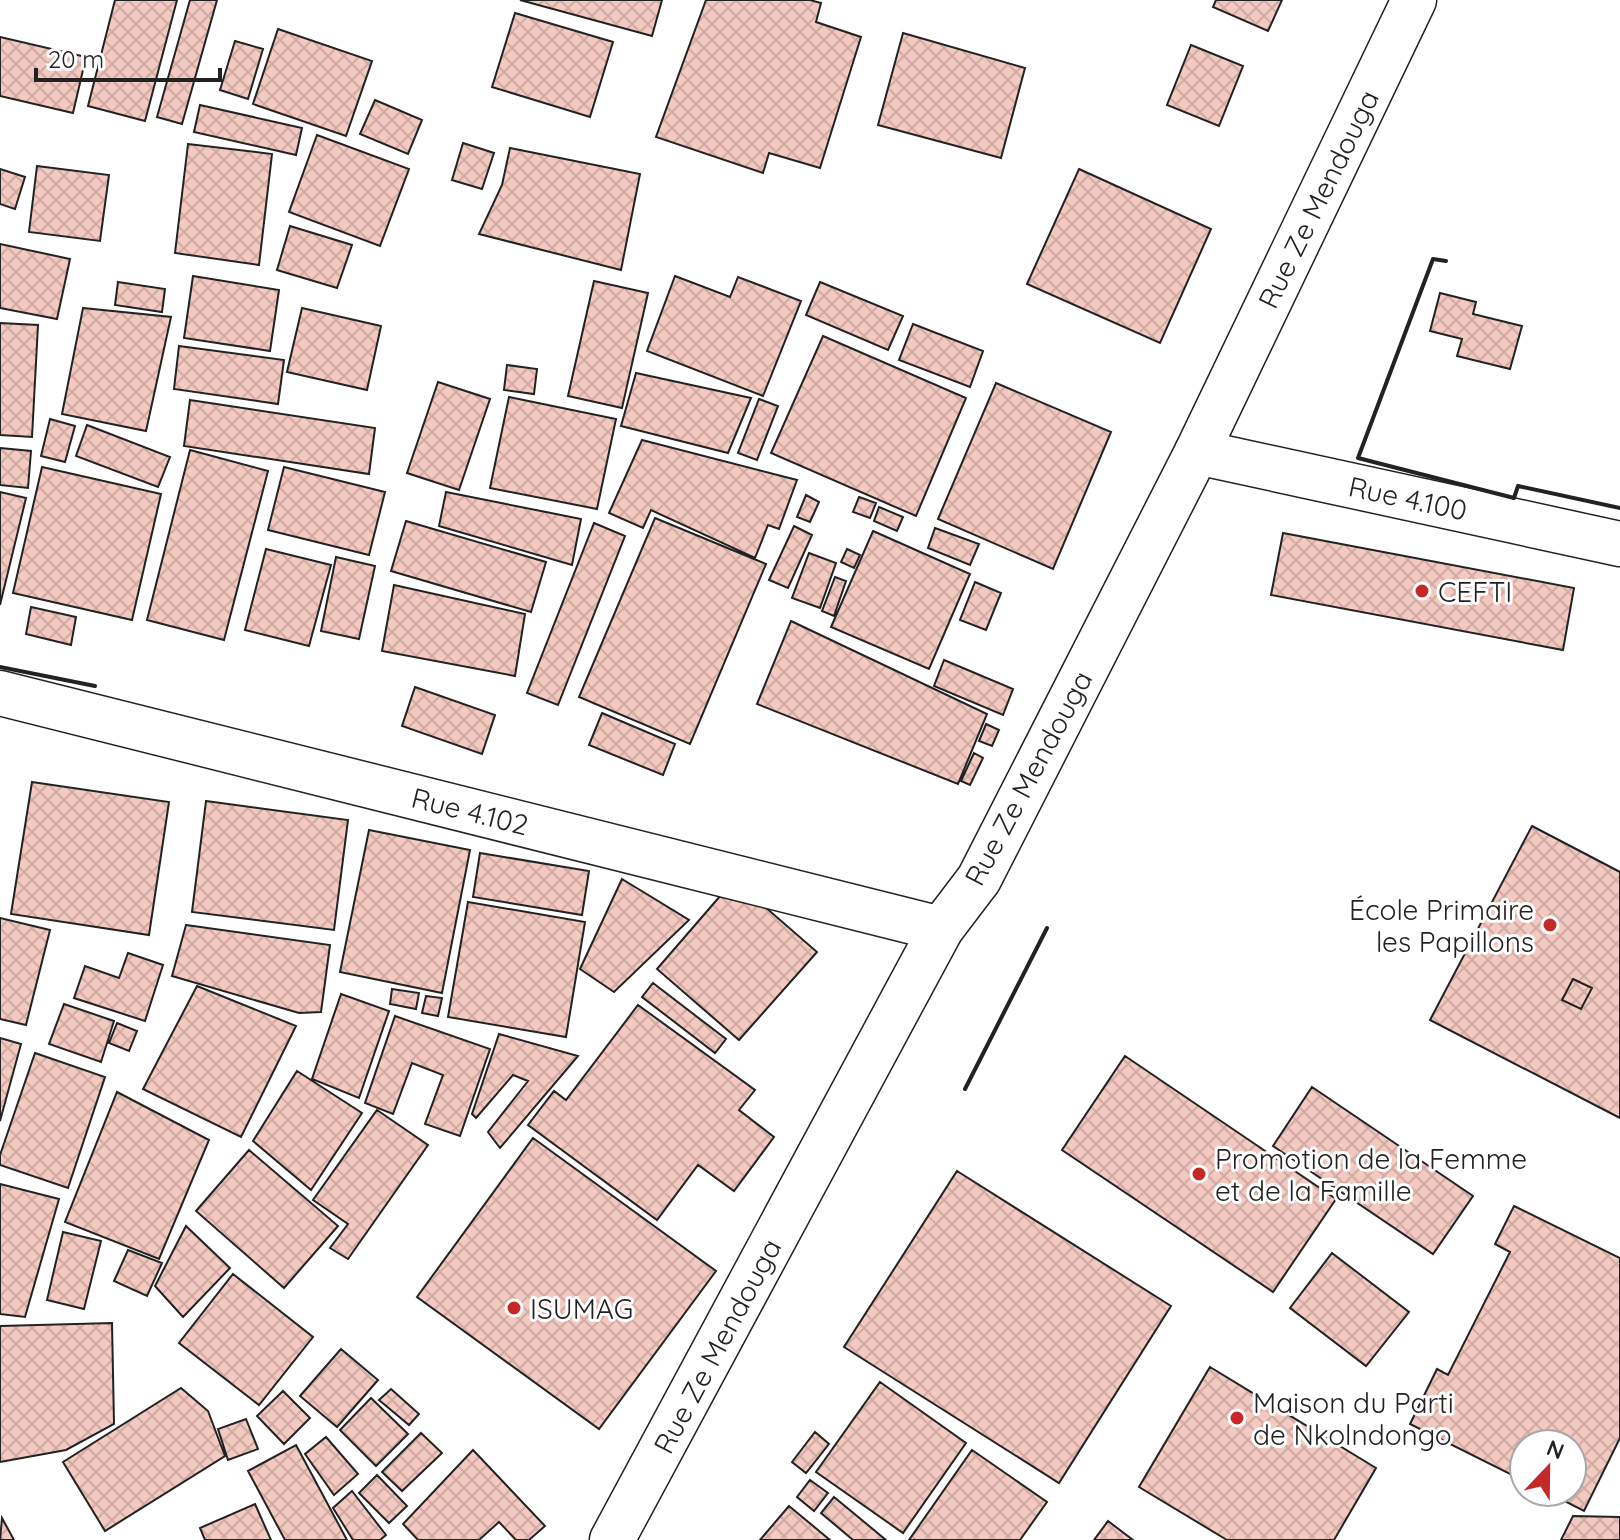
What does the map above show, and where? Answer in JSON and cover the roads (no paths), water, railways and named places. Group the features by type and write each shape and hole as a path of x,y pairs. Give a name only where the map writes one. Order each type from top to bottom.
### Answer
{"main road":[{"name":"Rue Ze Mendouga","path":"612,1540 941,929 979,879 1197,452 1414,0"},
{"name":"Rue 4.100","path":"1197,452 1620,544"},
{"name":"Rue 4.102","path":"0,693 941,929"}],"place":[{"name":"CEFTI","path":"1422,591"},
{"name":"École Primaire les Papillons","path":"1550,925"},
{"name":"Promotion de la Femme et de la Famille","path":"1199,1174"},
{"name":"ISUMAG","path":"514,1308"},
{"name":"Maison du Parti de Nkolndongo","path":"1237,1418"}]}
